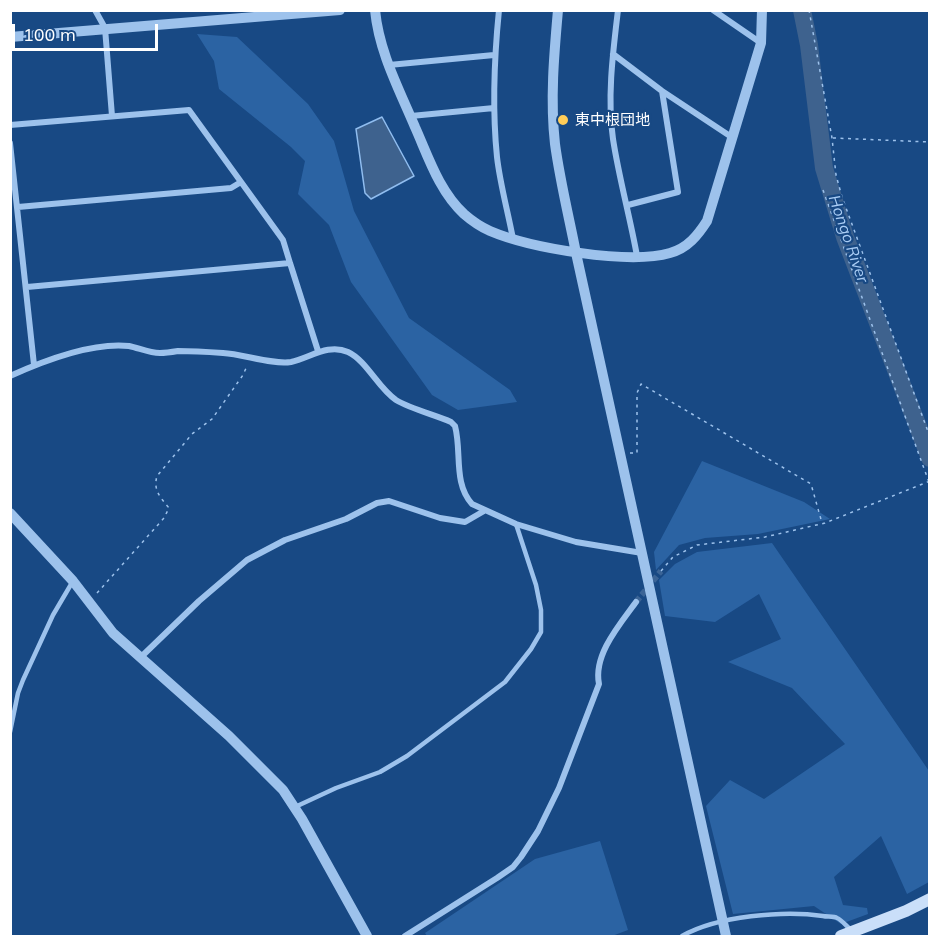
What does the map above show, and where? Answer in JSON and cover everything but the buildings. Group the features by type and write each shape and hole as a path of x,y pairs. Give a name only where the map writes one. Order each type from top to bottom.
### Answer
{"main road":[{"path":"841,936 906,911 930,899"}],"street":[{"path":"95,10 105,28 112,116"},
{"path":"10,37 261,14 340,10"},
{"path":"375,10 388,65 450,199 476,223 513,239 576,253 637,256 656,256 687,245 698,235 707,221 715,202 761,44 762,10"},
{"path":"499,10 494,55 497,159 513,239"},
{"path":"558,10 553,81 555,144 576,253 726,936"},
{"path":"618,10 611,89 613,138 637,256"},
{"path":"712,10 761,44"},
{"path":"613,54 662,91 733,138"},
{"path":"388,65 494,55"},
{"path":"628,205 678,192 662,91"},
{"path":"411,116 494,108"},
{"path":"10,125 189,110 283,240 318,351"},
{"path":"10,143 34,365"},
{"path":"18,207 231,188 241,182"},
{"path":"27,287 290,263"},
{"path":"10,376 34,365 83,350 111,346 129,346 147,352 160,353 177,351 225,353 290,362 318,351 338,349 355,357 397,400 452,422 458,435 460,481 472,504 516,524 592,546 642,553"},
{"path":"141,657 199,601 247,560 285,540 346,519 383,502 390,501 440,518 465,522 484,511"},
{"path":"10,513 73,581 113,633 229,736 283,790 295,807 367,936"},
{"path":"405,936 513,867 538,831 559,788 599,684 597,675 599,665 612,635 636,602"}],"lane":[{"path":"295,807 336,788 380,772 407,756 505,682 531,649 541,632 542,616 536,585 516,524"},
{"path":"10,732 23,680 33,663 53,615 73,581"},
{"path":"682,936 694,930 723,922 773,914 809,914 837,918 853,932"}],"path":[{"path":"809,10 832,138 836,175 842,197 930,437"},
{"path":"832,138 930,142"},
{"path":"823,190 930,486"},
{"path":"89,601 164,518 169,508 156,492 157,476 192,434 212,418 243,375 251,357"},
{"path":"620,454 637,453 637,393 641,384 811,484 822,524"},
{"path":"661,571 673,557 697,545 765,537 822,524 928,481"}],"shaded area":[{"path":"197,34 237,37 308,104 334,141 354,211 409,318 510,390 517,402 458,410 432,395 351,282 329,225 298,194 305,161 219,89 214,61"},
{"path":"382,117 414,176 371,199 365,193 356,129"},
{"path":"702,461 804,502 830,519 758,534 705,538 679,545 656,570 654,552"},
{"path":"772,543 929,771 929,882 907,894 881,836 834,877 843,905 867,908 868,914 841,924 814,906 733,914 706,806 730,780 764,799 845,744 792,688 728,662 781,639 759,594 715,622 665,616 659,580 675,564 697,552"},
{"path":"600,841 628,930 612,936 427,936 425,933 535,859"}],"waterway":[{"name":"Hongo River","path":"802,10 809,45 824,168 845,237 930,458"}],"tunnel":[{"path":"636,602 661,571"}],"place":[{"name":"東中根団地","path":"563,120"}]}
